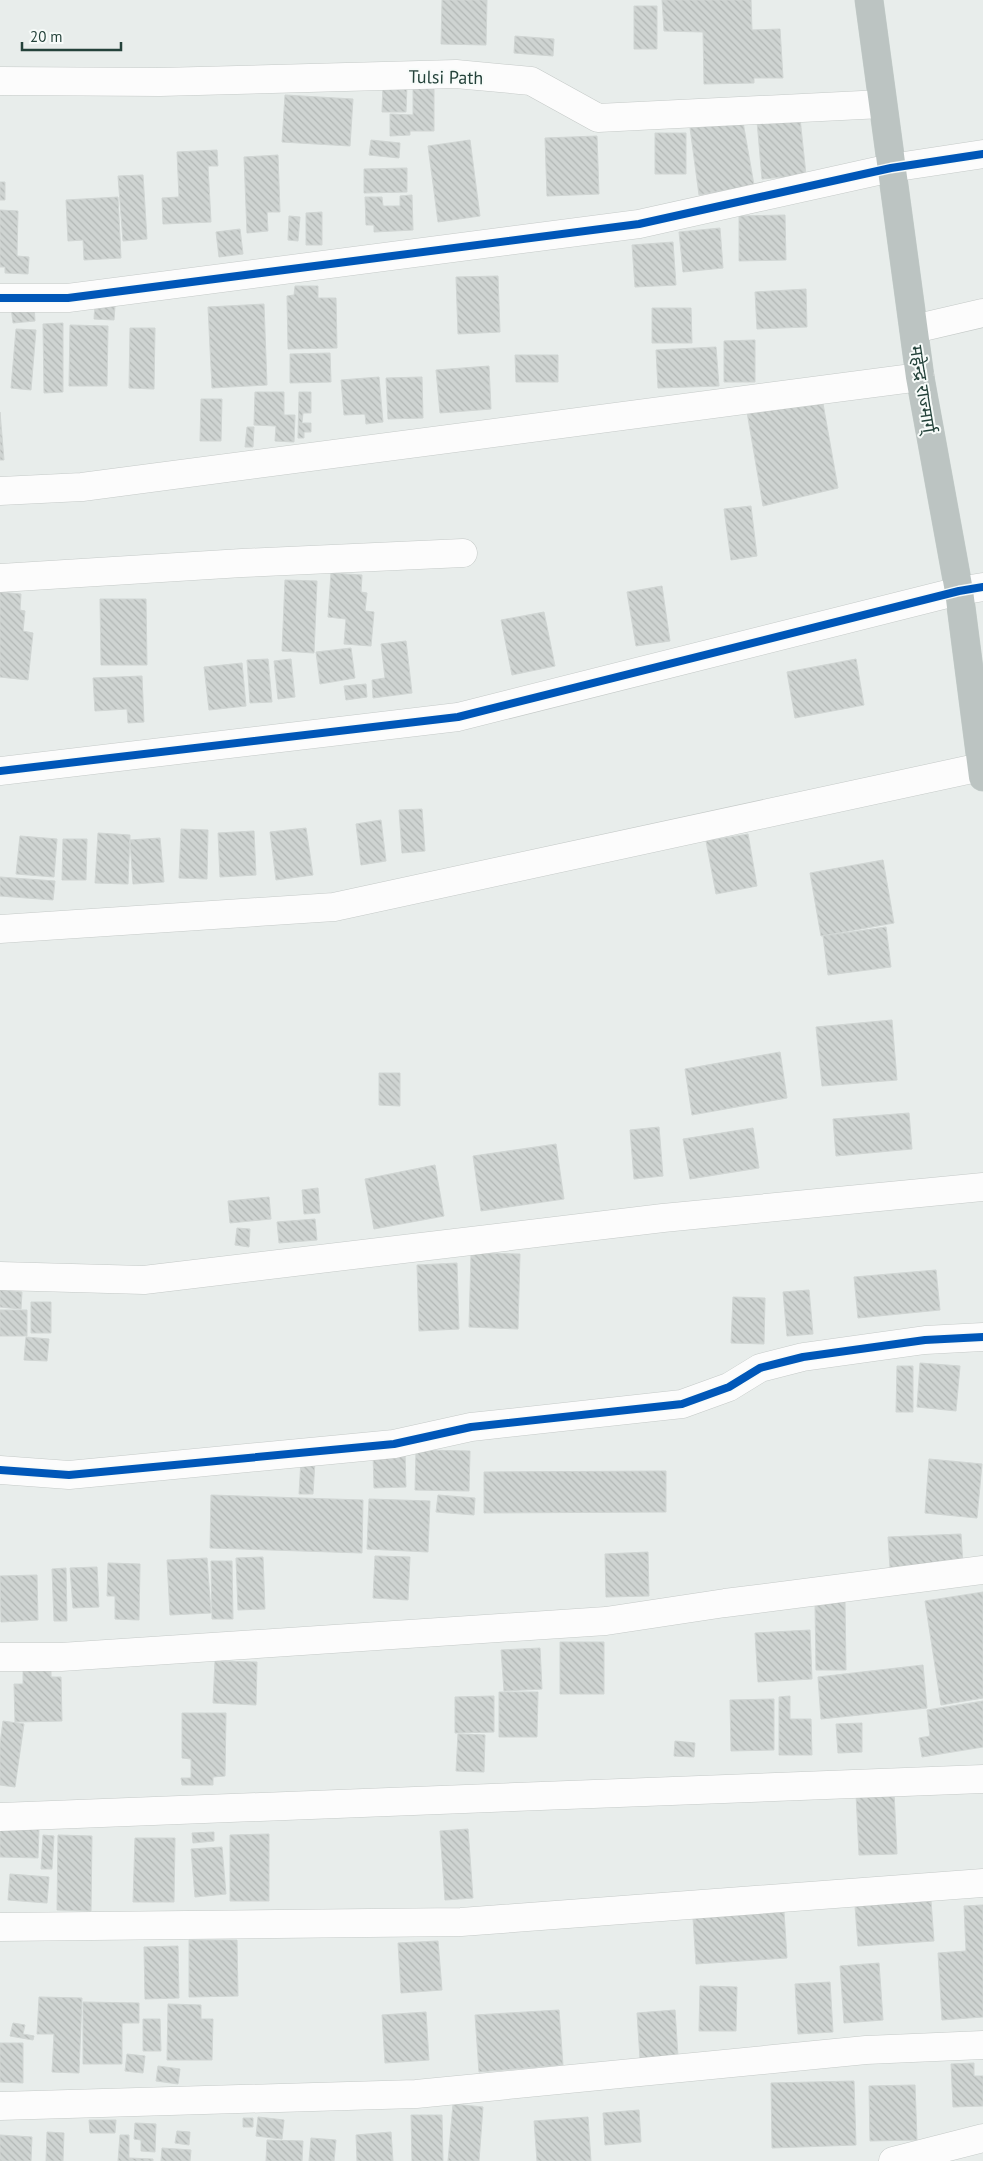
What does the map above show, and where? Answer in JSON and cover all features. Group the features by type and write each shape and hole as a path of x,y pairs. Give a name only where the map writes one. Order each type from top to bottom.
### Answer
{"highway":[{"name":"महेन्द्र राज्मार्ग्","path":"869,0 920,378 971,589 982,772"}],"street":[{"name":"Tulsi Path","path":"0,81 160,82 456,74 531,81 598,118 882,104"},
{"path":"0,298 68,298 639,224 891,168 983,154"},
{"path":"914,329 983,313"},
{"path":"0,491 82,487 920,378"},
{"path":"0,578 242,563 464,553"},
{"path":"0,771 458,717 971,589"},
{"path":"0,929 334,907 982,772"},
{"path":"0,1276 144,1280 663,1218 983,1187"},
{"path":"0,1470 69,1475 394,1444 471,1427 682,1404 729,1387 760,1368 803,1357 925,1340 983,1337"},
{"path":"0,1657 61,1657 606,1621 725,1603 983,1570"},
{"path":"0,1817 983,1779"},
{"path":"0,1927 461,1922 983,1883"},
{"path":"0,2106 416,2094 866,2050 983,2045"},
{"path":"893,2161 983,2138"}],"building":[{"path":"442,0 487,0 486,45 441,44"},
{"path":"662,0 751,0 752,30 780,29 783,78 754,78 754,83 704,84 703,32 664,31"},
{"path":"634,6 657,6 657,49 634,49"},
{"path":"515,36 554,39 553,56 514,53"},
{"path":"383,84 407,85 406,112 382,112"},
{"path":"413,85 434,85 434,131 410,131 410,135 390,136 390,114 413,115"},
{"path":"285,95 353,99 350,146 282,142"},
{"path":"800,118 806,175 762,179 757,121"},
{"path":"743,122 754,185 699,195 690,128"},
{"path":"655,133 686,133 686,174 655,174"},
{"path":"597,136 599,194 547,196 545,138"},
{"path":"371,140 400,143 399,158 369,155"},
{"path":"470,140 480,216 438,222 428,146"},
{"path":"217,150 218,166 208,166 211,222 163,224 162,198 179,197 177,152"},
{"path":"278,155 280,212 267,212 268,231 247,233 244,157"},
{"path":"407,168 407,192 364,193 364,169"},
{"path":"143,175 147,239 123,241 118,176"},
{"path":"0,182 5,182 5,200 0,200"},
{"path":"412,195 413,230 374,232 374,225 366,225 365,197 382,197 383,206 400,206 400,196"},
{"path":"118,197 121,258 84,260 83,240 68,241 66,200"},
{"path":"0,210 18,211 17,256 29,257 28,274 5,273 5,267 0,267"},
{"path":"322,212 322,245 306,245 306,213"},
{"path":"785,215 786,260 739,261 739,216"},
{"path":"289,216 300,217 298,241 288,240"},
{"path":"720,228 723,268 683,272 679,232"},
{"path":"240,229 243,254 219,257 216,232"},
{"path":"673,242 676,285 635,287 632,245"},
{"path":"498,276 500,332 458,334 456,277"},
{"path":"295,286 318,286 318,298 336,298 337,348 288,349 287,296 294,295"},
{"path":"806,289 807,327 757,329 755,292"},
{"path":"264,304 267,385 212,388 208,307"},
{"path":"34,305 35,321 13,323 11,307"},
{"path":"95,305 115,306 114,320 94,319"},
{"path":"652,308 691,308 692,343 652,343"},
{"path":"63,323 63,392 44,393 43,324"},
{"path":"70,325 108,326 107,386 69,386"},
{"path":"130,328 155,328 154,389 129,388"},
{"path":"16,329 36,330 31,390 11,388"},
{"path":"755,340 755,382 724,382 724,341"},
{"path":"716,347 719,386 658,388 656,350"},
{"path":"330,353 331,382 290,383 290,354"},
{"path":"515,355 558,355 558,382 516,382"},
{"path":"489,366 491,409 440,413 436,370"},
{"path":"379,377 383,422 366,424 365,414 344,415 341,380"},
{"path":"422,377 423,418 388,419 386,378"},
{"path":"255,392 284,392 284,415 295,415 294,442 275,441 276,426 254,425"},
{"path":"299,392 311,392 311,413 303,413 302,423 311,423 311,432 304,432 304,438 298,438"},
{"path":"822,398 838,488 763,506 746,406"},
{"path":"201,399 222,399 221,441 200,441"},
{"path":"0,412 4,460 0,460"},
{"path":"247,427 254,427 253,447 245,447"},
{"path":"751,506 757,556 731,560 724,509"},
{"path":"331,573 362,575 361,592 367,593 365,611 374,612 371,646 344,644 346,619 328,617"},
{"path":"285,580 317,581 314,653 282,651"},
{"path":"662,586 670,641 636,646 627,592"},
{"path":"0,592 21,594 20,610 25,611 23,631 33,633 28,680 0,677"},
{"path":"100,599 146,599 147,665 101,665"},
{"path":"544,612 555,666 512,675 501,620"},
{"path":"406,641 412,693 373,698 372,680 385,678 381,644"},
{"path":"351,648 355,678 320,684 316,652"},
{"path":"268,659 272,702 250,703 247,660"},
{"path":"291,659 295,697 278,699 274,661"},
{"path":"856,659 864,705 795,718 787,672"},
{"path":"242,663 246,706 209,710 204,667"},
{"path":"142,676 144,722 128,723 127,709 95,711 93,678"},
{"path":"366,684 367,697 346,700 344,686"},
{"path":"422,809 425,851 402,853 399,810"},
{"path":"381,820 386,861 361,865 356,824"},
{"path":"306,828 313,875 276,880 270,832"},
{"path":"181,829 208,830 207,879 179,878"},
{"path":"254,831 256,875 220,877 218,833"},
{"path":"98,833 130,835 128,884 95,883"},
{"path":"748,834 757,886 716,894 706,841"},
{"path":"20,836 57,839 54,877 16,874"},
{"path":"160,838 164,882 133,884 130,840"},
{"path":"63,839 87,839 86,880 62,880"},
{"path":"883,860 894,923 821,936 810,873"},
{"path":"0,877 55,881 53,900 0,896"},
{"path":"886,927 891,967 828,975 823,936"},
{"path":"892,1020 897,1080 822,1086 816,1027"},
{"path":"780,1052 787,1098 692,1115 685,1069"},
{"path":"379,1073 400,1073 400,1106 379,1105"},
{"path":"909,1113 912,1149 836,1156 833,1119"},
{"path":"659,1127 663,1176 634,1179 630,1130"},
{"path":"753,1128 759,1168 690,1179 683,1139"},
{"path":"556,1144 564,1199 481,1211 473,1156"},
{"path":"435,1165 444,1216 374,1229 365,1179"},
{"path":"318,1188 320,1213 304,1214 302,1190"},
{"path":"269,1197 271,1219 230,1223 228,1201"},
{"path":"315,1219 317,1240 279,1243 277,1222"},
{"path":"237,1228 250,1229 249,1247 235,1245"},
{"path":"471,1253 520,1254 518,1329 469,1327"},
{"path":"457,1263 459,1329 419,1331 417,1265"},
{"path":"936,1270 940,1310 858,1318 854,1277"},
{"path":"0,1290 22,1292 21,1309 0,1307"},
{"path":"809,1290 813,1334 787,1336 783,1292"},
{"path":"733,1297 765,1298 764,1344 731,1343"},
{"path":"31,1302 51,1302 51,1333 31,1333"},
{"path":"0,1310 27,1310 27,1336 0,1336"},
{"path":"26,1337 49,1339 47,1361 24,1360"},
{"path":"920,1363 960,1366 956,1411 917,1407"},
{"path":"897,1366 913,1366 913,1412 896,1412"},
{"path":"416,1450 470,1451 469,1491 415,1490"},
{"path":"405,1453 406,1487 374,1488 373,1454"},
{"path":"929,1459 982,1464 977,1518 925,1513"},
{"path":"301,1460 315,1461 313,1494 299,1494"},
{"path":"666,1471 666,1512 484,1513 484,1472"},
{"path":"211,1495 363,1500 362,1553 210,1548"},
{"path":"438,1495 475,1498 474,1515 436,1512"},
{"path":"369,1499 430,1501 428,1552 367,1549"},
{"path":"961,1534 963,1564 890,1568 888,1537"},
{"path":"648,1552 649,1596 606,1597 605,1554"},
{"path":"375,1556 410,1557 408,1600 373,1598"},
{"path":"263,1557 265,1609 238,1610 236,1558"},
{"path":"207,1558 211,1613 170,1615 167,1560"},
{"path":"211,1561 232,1561 233,1619 212,1619"},
{"path":"108,1563 140,1564 139,1620 115,1619 115,1596 107,1596"},
{"path":"97,1567 99,1607 73,1608 70,1568"},
{"path":"66,1568 67,1621 54,1621 52,1569"},
{"path":"37,1575 38,1620 1,1622 0,1576"},
{"path":"983,1592 983,1698 941,1705 925,1601"},
{"path":"845,1602 846,1670 816,1670 815,1603"},
{"path":"810,1630 812,1679 758,1682 755,1633"},
{"path":"560,1642 604,1642 604,1694 560,1694"},
{"path":"540,1648 542,1689 504,1691 501,1650"},
{"path":"215,1661 257,1662 256,1705 213,1703"},
{"path":"51,1662 51,1677 61,1677 62,1721 15,1722 14,1684 23,1684 23,1663"},
{"path":"923,1665 927,1708 821,1719 818,1677"},
{"path":"499,1692 538,1692 537,1737 499,1737"},
{"path":"494,1696 494,1732 455,1733 455,1697"},
{"path":"790,1696 790,1719 811,1719 812,1755 779,1755 779,1697"},
{"path":"774,1699 774,1750 731,1751 730,1700"},
{"path":"983,1701 983,1747 922,1757 919,1738 930,1736 927,1710"},
{"path":"182,1713 226,1713 225,1776 213,1777 213,1785 182,1785 181,1778 191,1778 191,1759 182,1758"},
{"path":"3,1721 24,1724 15,1787 0,1785 0,1744"},
{"path":"862,1723 862,1752 838,1753 836,1724"},
{"path":"458,1734 485,1735 484,1772 456,1771"},
{"path":"675,1741 695,1743 694,1757 674,1756"},
{"path":"894,1792 897,1854 859,1855 856,1794"},
{"path":"0,1827 39,1829 38,1858 0,1857"},
{"path":"468,1829 473,1898 445,1900 440,1831"},
{"path":"214,1832 214,1841 193,1843 192,1833"},
{"path":"269,1834 269,1901 230,1901 230,1835"},
{"path":"43,1835 54,1836 52,1869 41,1869"},
{"path":"58,1835 92,1836 91,1911 57,1910"},
{"path":"135,1838 175,1838 174,1902 133,1902"},
{"path":"222,1847 226,1894 195,1897 191,1849"},
{"path":"10,1874 49,1877 47,1903 8,1900"},
{"path":"931,1901 934,1941 858,1946 855,1906"},
{"path":"983,1905 983,2017 942,2020 938,1953 966,1951 964,1906"},
{"path":"784,1912 787,1958 696,1964 693,1918"},
{"path":"189,1940 237,1940 238,1996 189,1997"},
{"path":"438,1941 442,1990 401,1993 398,1943"},
{"path":"178,1946 179,1998 145,1999 144,1947"},
{"path":"879,1963 883,2020 844,2023 840,1966"},
{"path":"830,1982 833,2032 798,2034 795,1984"},
{"path":"700,1986 737,1987 736,2031 699,2031"},
{"path":"39,1997 82,1998 79,2073 52,2072 54,2034 37,2034"},
{"path":"83,2002 139,2003 139,2023 122,2023 122,2064 83,2064"},
{"path":"168,2004 201,2005 201,2019 213,2019 212,2060 167,2060"},
{"path":"559,2010 563,2065 479,2072 475,2015"},
{"path":"675,2010 678,2056 640,2059 637,2013"},
{"path":"426,2012 429,2060 385,2063 382,2015"},
{"path":"143,2019 160,2019 161,2051 143,2051"},
{"path":"13,2023 25,2025 23,2034 34,2036 33,2040 10,2036"},
{"path":"0,2043 23,2043 23,2083 0,2082"},
{"path":"127,2054 145,2056 143,2073 125,2071"},
{"path":"974,2063 974,2076 983,2076 983,2106 953,2107 951,2064"},
{"path":"158,2066 180,2069 178,2084 156,2081"},
{"path":"854,2081 856,2145 772,2148 771,2083"},
{"path":"915,2085 917,2140 870,2141 869,2086"},
{"path":"453,2104 483,2107 479,2161 448,2161"},
{"path":"639,2110 641,2142 605,2145 603,2113"},
{"path":"411,2115 442,2115 443,2161 412,2161"},
{"path":"258,2117 284,2120 282,2139 256,2136"},
{"path":"588,2117 591,2161 537,2161 534,2121"},
{"path":"243,2118 253,2118 253,2127 243,2127"},
{"path":"89,2120 116,2120 115,2133 90,2133"},
{"path":"135,2123 156,2124 155,2152 141,2151 141,2140 134,2139"},
{"path":"177,2131 190,2132 189,2145 175,2143"},
{"path":"47,2132 64,2133 63,2161 46,2161"},
{"path":"391,2132 393,2161 357,2161 356,2135"},
{"path":"0,2135 32,2137 31,2161 0,2161"},
{"path":"120,2135 129,2135 129,2158 153,2159 153,2161 118,2161"},
{"path":"311,2138 336,2140 334,2161 309,2161"},
{"path":"267,2140 303,2141 302,2161 266,2161"},
{"path":"162,2148 191,2150 190,2161 161,2161"}],"cycle path":[{"path":"0,298 68,298 639,224 891,168 983,154"},
{"path":"0,771 458,717 959,591 983,587"},
{"path":"0,1470 69,1475 394,1444 471,1427 682,1404 729,1387 760,1368 803,1357 925,1340 983,1337"}]}
